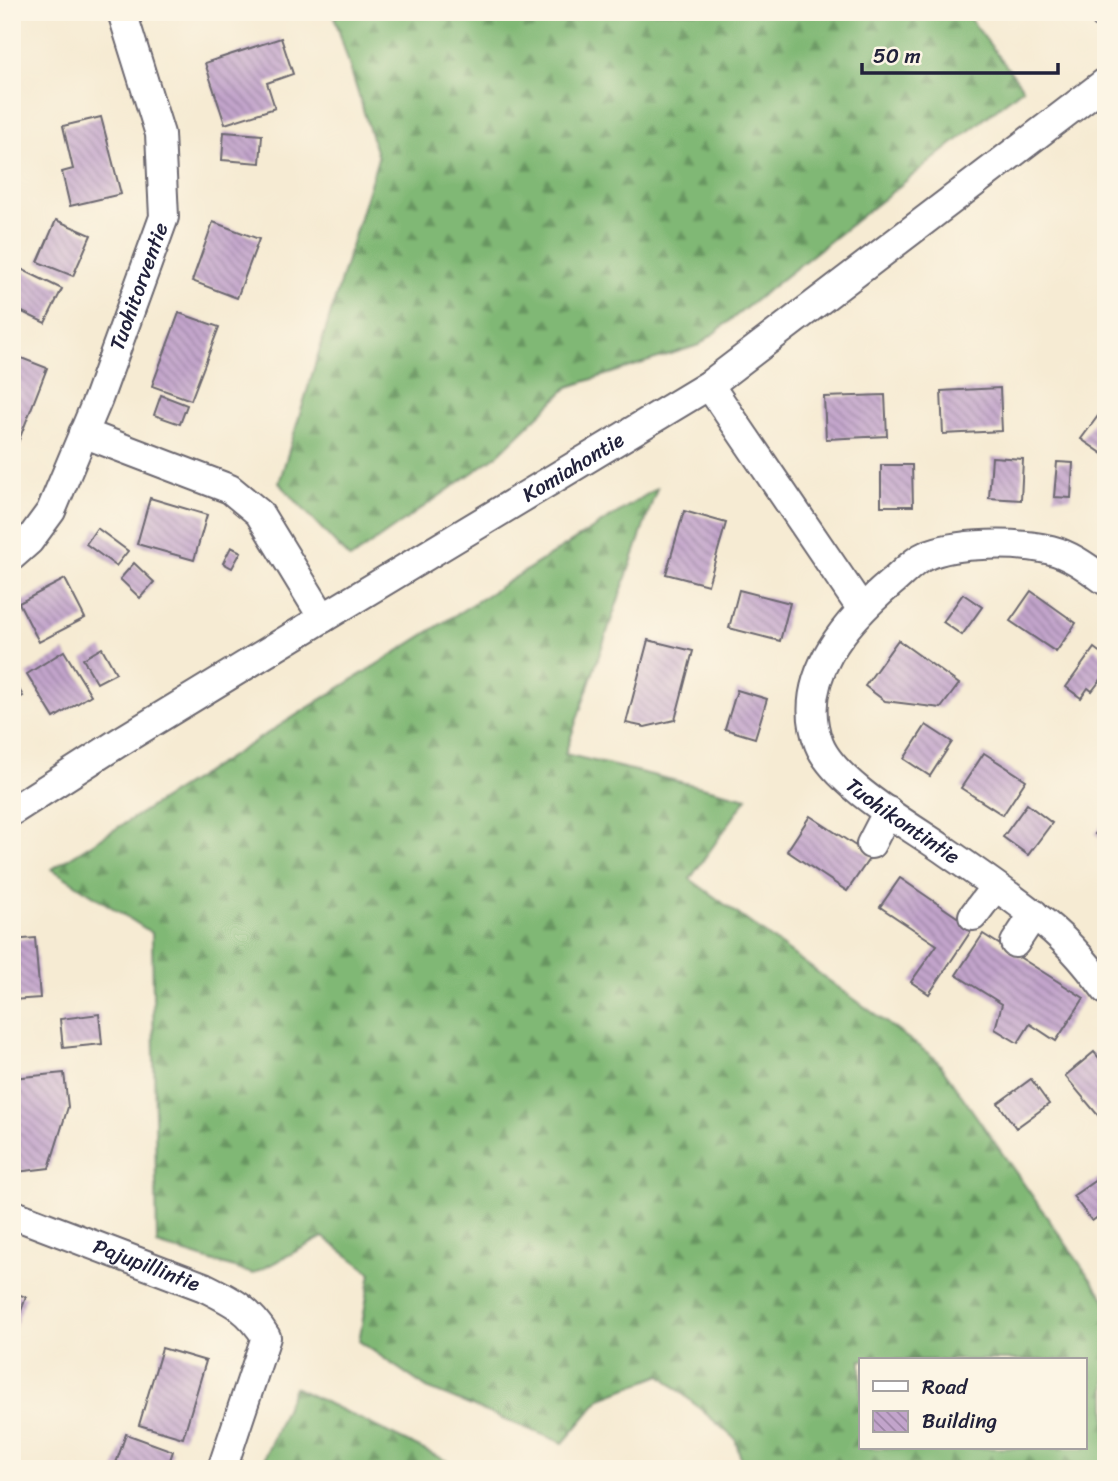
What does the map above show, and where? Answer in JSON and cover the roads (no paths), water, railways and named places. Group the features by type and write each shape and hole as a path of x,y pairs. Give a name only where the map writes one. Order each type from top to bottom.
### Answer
{"street":[{"name":"Tuohitorventie","path":"12,556 29,541 51,511 98,398 164,216 160,134 122,12"},
{"path":"1102,12 1106,17"},
{"name":"Komiahontie","path":"12,811 118,743 709,385 1106,82"},
{"path":"709,385 861,608"},
{"path":"82,433 230,489 260,513 323,618"},
{"name":"Tuohikontintie","path":"1106,581 1079,561 1052,550 982,545 925,556 861,608 836,640 819,672 811,714 820,746 837,770 888,811 1034,914 1079,953 1106,990"},
{"path":"871,844 888,811"},
{"path":"973,916 995,887"},
{"path":"1015,943 1034,914"},
{"name":"Pajupillintie","path":"12,1214 204,1287 234,1301 255,1319 265,1337 222,1469"}]}
